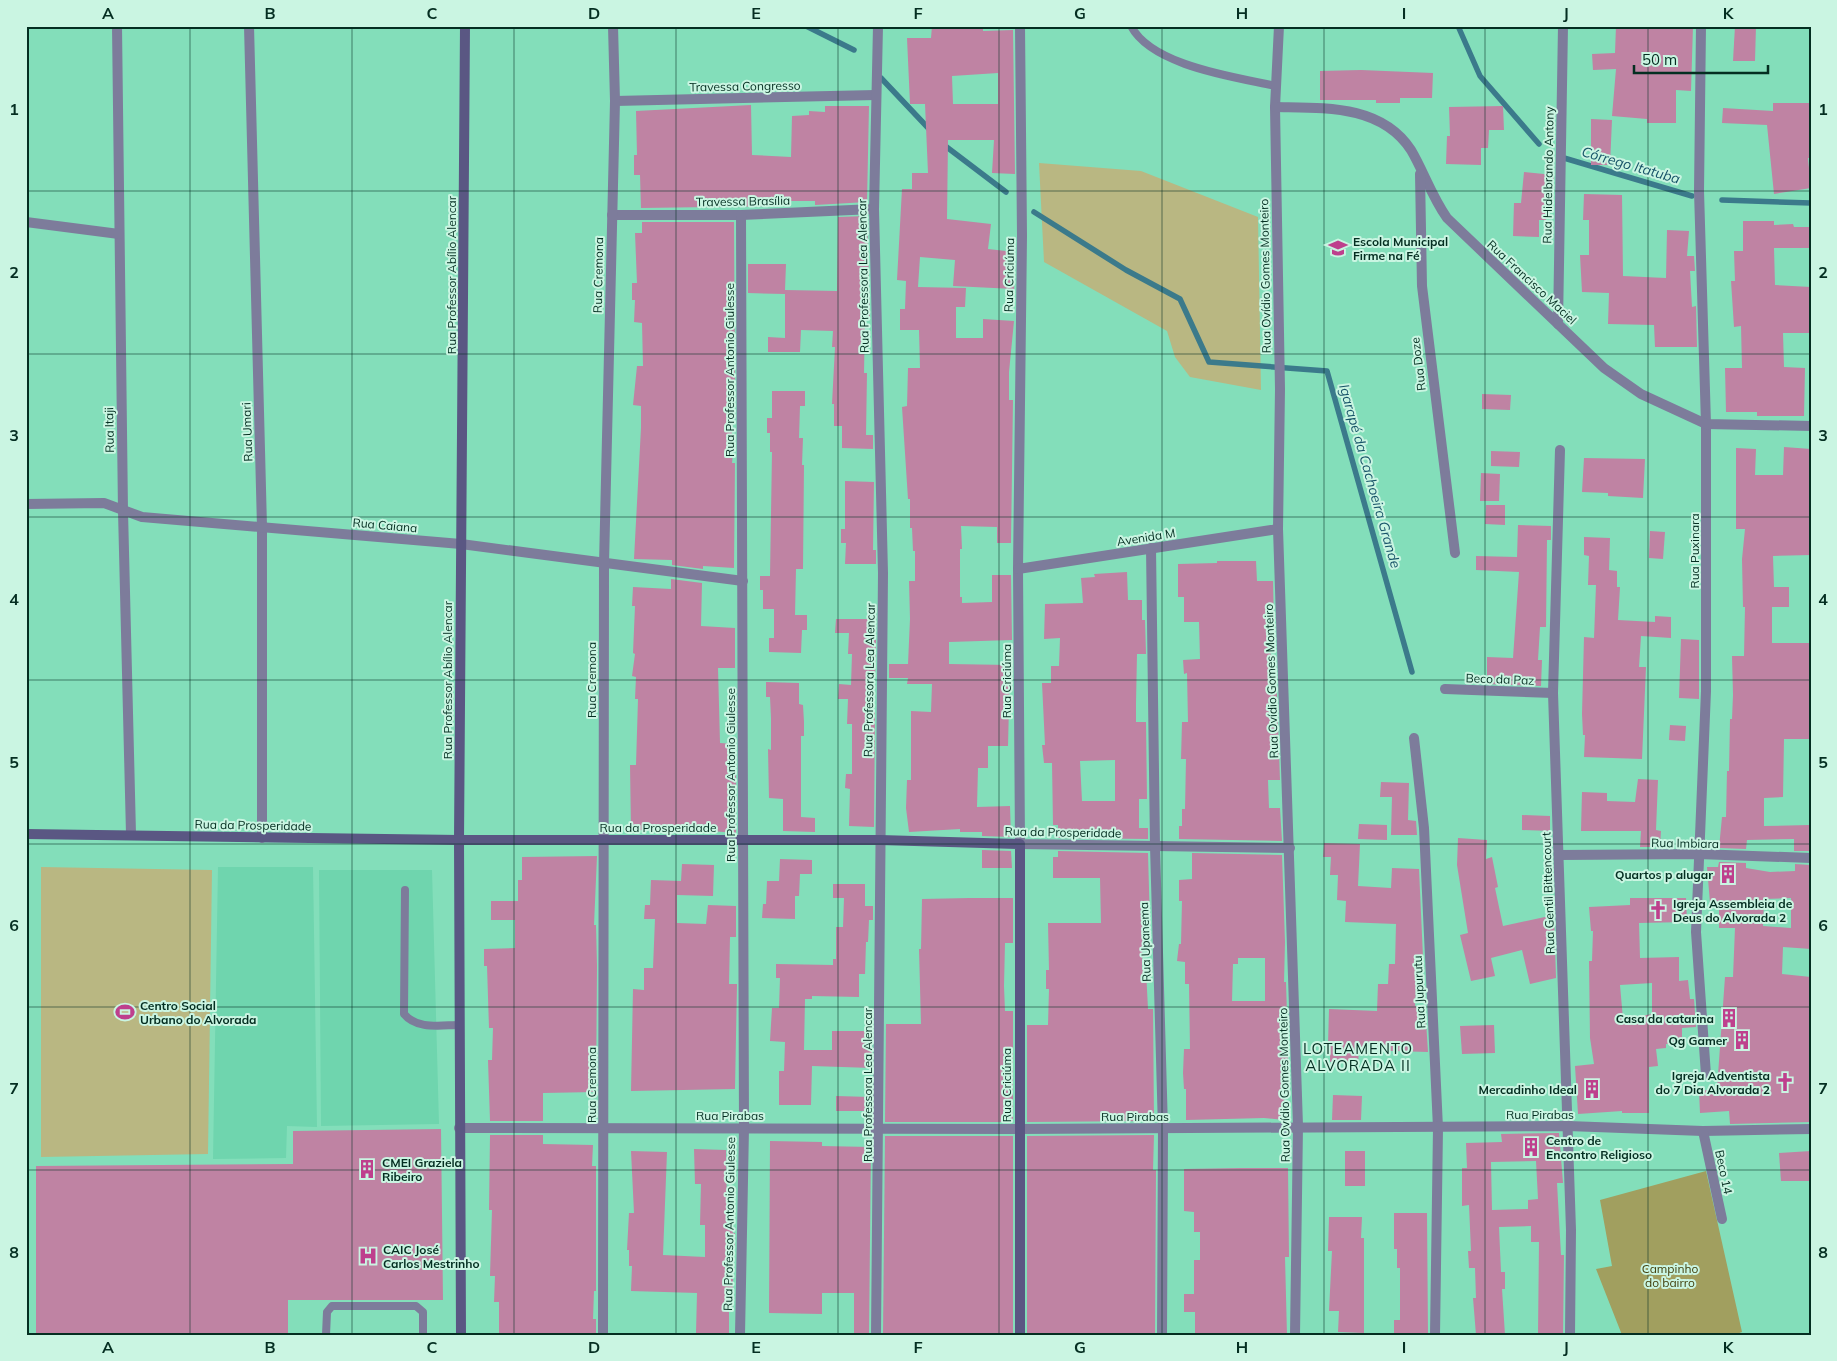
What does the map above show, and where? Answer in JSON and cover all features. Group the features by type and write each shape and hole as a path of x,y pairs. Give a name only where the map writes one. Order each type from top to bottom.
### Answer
{"street":[{"name":"Rua Itaji","path":"117,26 123,511 131,834"},
{"name":"Rua Umari","path":"249,26 262,527 262,838"},
{"name":"Rua Professor Abílio Alencar","path":"461,1335 459,840 465,26"},
{"name":"Rua Cremona","path":"603,1335 604,564 614,102 613,26"},
{"name":"Rua Professora Lea Alencar","path":"876,1335 882,573 874,209 878,26"},
{"name":"Rua Criciúma","path":"1020,26 1022,236 1018,569 1020,1335"},
{"name":"Rua Ovídio Gomes Monteiro","path":"1279,26 1274,107 1280,389 1278,529 1298,1126 1295,1335"},
{"name":"Rua Hidelbrando Antony","path":"1558,324 1563,26"},
{"name":"Rua Puxinara","path":"1701,26 1699,191 1706,424 1706,691 1696,932 1706,1075"},
{"name":"Travessa Congresso","path":"614,102 876,95"},
{"name":"Rua Francisco Maciel","path":"1274,107 1334,109 1367,116 1388,125 1403,139 1434,199 1447,218 1604,368 1641,394 1706,424 1811,426"},
{"name":"Rua Doze","path":"1420,171 1422,286 1455,553"},
{"name":"Travessa Brasília","path":"612,215 741,214 874,209"},
{"name":"Rua Professor Antonio Giulesse","path":"740,1335 744,1128 741,214"},
{"path":"26,222 119,234"},
{"name":"Rua Gentil Bittencourt","path":"1560,450 1553,693 1560,855 1571,1230 1570,1335"},
{"name":"Rua Caiana","path":"26,504 104,503 142,517 461,544 743,581"},
{"name":"Avenida M","path":"1018,569 1278,529"},
{"name":"Rua Upanema","path":"1151,548 1155,846 1163,1129 1162,1335"},
{"name":"Beco da Paz","path":"1446,690 1553,693"},
{"name":"Rua Jupurutu","path":"1414,738 1424,828 1438,1128 1435,1335"},
{"name":"Rua da Prosperidade","path":"26,834 459,840 880,840 1290,848"},
{"name":"Rua Imbiara","path":"1560,855 1698,854 1811,858"},
{"name":"Rua Pirabas","path":"459,1128 1163,1129 1298,1126 1438,1128 1568,1126 1703,1131 1811,1129"},
{"name":"Beco 14","path":"1703,1131 1722,1219"}],"lane":[{"path":"1131,26 1146,44 1163,54 1200,68 1276,86"},
{"path":"405,890 404,1014 411,1022 419,1025 460,1026"},
{"path":"326,1335 326,1312 332,1306 416,1306 422,1312 423,1335"}],"shaded area":[{"path":"1039,163 1141,171 1258,217 1261,390 1190,377 1175,357 1167,331 1044,262"},
{"name":"Centro Social Urbano do Alvorada","path":"41,867 212,870 208,1154 41,1157"},
{"path":"218,867 313,867 317,1127 287,1126 286,1158 213,1159"},
{"path":"319,870 432,870 439,1124 321,1126"}],"green space":[{"name":"Campinho do bairro","path":"1706,1171 1742,1332 1734,1335 1622,1335 1596,1269 1612,1266 1600,1200"}],"building":[{"path":"932,26 983,26 983,31 1013,30 1015,174 992,173 994,140 948,140 947,219 991,224 988,249 1015,252 1013,270 1015,271 1014,289 953,286 955,260 920,257 918,287 966,288 965,307 956,307 956,338 983,338 983,319 1014,321 1009,372 1009,400 1013,400 1011,543 997,543 997,527 961,526 962,549 960,549 960,597 962,597 962,603 992,602 992,575 1011,575 1012,640 949,642 949,664 1010,665 1008,746 988,746 988,768 978,768 977,807 1010,806 1011,837 982,836 982,832 960,832 960,829 909,832 906,808 907,780 911,780 911,711 931,712 932,684 907,684 908,678 889,678 889,664 908,664 909,581 915,581 915,551 913,551 912,528 910,528 910,499 908,499 902,407 907,406 908,368 920,368 919,330 900,330 900,309 905,309 906,281 897,280 902,189 912,189 912,173 928,173 925,104 910,104 907,38 931,38","holes":["998,73 998,104 953,104 952,76"]},
{"path":"1616,26 1693,26 1691,91 1676,90 1676,123 1647,123 1647,119 1612,116 1616,69 1593,70 1592,54 1615,53"},
{"path":"1735,26 1756,26 1755,61 1733,61"},
{"path":"1361,70 1433,73 1432,98 1400,98 1400,103 1376,103 1376,100 1320,100 1320,71"},
{"path":"1773,103 1811,103 1811,158 1808,158 1811,188 1774,194 1767,125 1722,123 1723,108 1773,111"},
{"path":"751,105 752,155 791,157 792,116 809,115 809,111 825,112 825,106 869,106 867,202 815,205 815,201 787,201 787,206 641,208 640,175 634,175 634,155 637,155 636,111"},
{"path":"1503,106 1504,130 1489,130 1488,148 1481,148 1481,165 1446,164 1447,136 1450,136 1449,107"},
{"path":"1591,119 1612,120 1610,165 1591,165"},
{"path":"1524,172 1554,175 1553,195 1548,194 1546,220 1539,220 1539,237 1513,236 1514,203 1521,203"},
{"path":"1584,194 1622,195 1623,276 1666,278 1667,230 1689,231 1687,256 1694,256 1695,271 1690,271 1692,307 1696,306 1697,347 1655,347 1654,325 1608,324 1609,293 1582,292 1580,255 1589,255 1589,220 1583,220"},
{"path":"867,216 870,319 865,319 864,373 867,373 866,435 873,435 873,449 842,448 842,426 834,426 834,404 832,404 835,347 832,347 833,331 801,330 800,352 768,352 768,337 785,338 785,294 748,293 748,264 786,264 785,290 837,291 838,217"},
{"path":"1743,221 1774,221 1774,225 1793,224 1794,227 1811,227 1811,248 1774,248 1775,285 1811,287 1811,333 1783,333 1784,367 1805,368 1804,416 1757,416 1757,412 1726,412 1725,368 1742,368 1741,326 1734,327 1731,281 1735,281 1734,251 1743,251"},
{"path":"642,222 734,222 735,393 731,445 734,445 732,463 735,463 734,568 703,566 703,569 672,565 672,560 634,559 641,406 633,405 637,366 643,366 642,323 634,322 635,300 632,300 632,283 637,283 635,233 642,233"},
{"path":"772,391 805,391 805,406 800,406 799,438 803,438 802,465 804,465 803,569 796,569 795,615 807,615 807,630 802,630 801,653 769,652 769,638 774,638 774,609 763,609 763,590 760,590 760,576 770,576 772,452 770,452 770,433 767,433 767,418 772,418"},
{"path":"1482,394 1511,395 1510,410 1482,409"},
{"path":"1784,447 1811,449 1811,555 1773,556 1774,587 1789,587 1789,607 1772,607 1772,643 1811,643 1811,739 1784,739 1783,797 1764,798 1764,826 1809,825 1810,851 1794,851 1794,839 1747,840 1746,849 1719,848 1722,817 1726,817 1727,771 1729,771 1730,719 1732,719 1733,695 1732,656 1744,656 1745,607 1743,607 1742,559 1745,529 1736,529 1736,448 1756,449 1755,475 1783,475"},
{"path":"1491,451 1520,452 1519,467 1491,466"},
{"path":"1584,458 1645,459 1643,498 1608,496 1608,493 1582,492"},
{"path":"1481,473 1500,474 1499,501 1480,501"},
{"path":"845,481 874,482 873,550 876,550 876,564 845,564 846,543 841,543 841,529 845,529"},
{"path":"1486,505 1505,505 1505,525 1485,524"},
{"path":"1518,525 1551,526 1551,540 1547,540 1546,627 1540,627 1538,660 1542,660 1541,686 1487,684 1487,657 1513,658 1519,572 1476,570 1476,556 1517,557"},
{"path":"1650,531 1665,532 1663,559 1649,558"},
{"path":"1584,537 1610,538 1609,570 1617,571 1617,587 1620,587 1618,620 1655,622 1655,616 1671,617 1671,638 1641,636 1639,667 1646,667 1642,759 1584,757 1585,735 1583,735 1582,714 1584,637 1594,638 1596,585 1588,585 1589,556 1584,555"},
{"path":"1217,561 1256,561 1257,581 1273,581 1274,627 1270,627 1271,668 1276,667 1280,780 1268,780 1269,808 1280,808 1282,841 1179,839 1179,826 1182,826 1182,809 1185,809 1186,759 1181,759 1182,722 1188,722 1187,673 1184,674 1183,660 1200,659 1199,622 1184,622 1184,597 1178,597 1178,564 1217,563"},
{"path":"1127,572 1128,600 1142,600 1142,620 1145,620 1146,654 1137,654 1136,722 1146,722 1147,799 1139,799 1139,828 1148,828 1148,839 1058,838 1058,825 1053,825 1052,763 1044,763 1042,745 1045,745 1042,683 1051,683 1051,666 1059,666 1060,638 1044,639 1045,604 1083,603 1081,578 1095,577 1094,574","holes":["1115,760 1115,801 1082,801 1080,761"]},
{"path":"671,579 702,583 701,626 735,628 735,668 718,668 720,743 736,744 736,833 685,829 685,831 631,830 630,765 636,765 638,699 635,699 636,677 632,676 635,654 633,653 635,606 632,606 633,587 671,589"},
{"path":"836,619 868,619 868,640 876,640 875,678 871,678 871,710 875,711 874,827 849,826 850,789 845,788 846,774 852,774 852,724 847,724 848,699 838,699 839,684 851,685 852,654 848,654 849,633 835,633"},
{"path":"1681,639 1699,640 1699,699 1679,698"},
{"path":"766,682 799,683 799,704 803,705 804,722 804,736 801,736 801,817 815,818 815,832 783,831 783,799 769,798 768,749 771,750 771,718 770,697 766,697"},
{"path":"1670,725 1686,726 1685,741 1669,740"},
{"path":"1638,779 1658,780 1656,830 1661,831 1660,847 1640,847 1641,831 1581,831 1582,792 1607,793 1607,801 1635,802"},
{"path":"1381,782 1409,783 1408,820 1416,821 1417,835 1391,835 1392,797 1380,797"},
{"path":"1522,815 1550,816 1550,831 1522,830"},
{"path":"1359,824 1387,825 1387,840 1358,839"},
{"path":"1458,838 1487,840 1486,859 1492,857 1498,887 1495,888 1503,926 1554,915 1556,978 1530,984 1522,950 1491,958 1495,976 1471,981 1460,935 1468,933 1457,865"},
{"path":"1324,843 1360,844 1358,886 1391,888 1392,868 1419,869 1423,957 1418,957 1415,1006 1425,1006 1428,1052 1359,1050 1358,1063 1330,1062 1330,1045 1328,1045 1329,1009 1377,1011 1378,984 1388,984 1389,964 1395,964 1396,924 1345,922 1346,901 1337,900 1338,875 1330,875 1331,857 1323,857"},
{"path":"982,850 1011,851 1012,868 982,868"},
{"path":"1058,851 1148,853 1150,925 1143,925 1142,970 1146,970 1148,1009 1153,1009 1154,1121 1027,1122 1027,1025 1048,1025 1049,989 1046,989 1046,970 1049,970 1048,923 1101,923 1100,878 1053,878 1053,857 1058,857"},
{"path":"1192,853 1282,855 1285,942 1284,982 1286,982 1288,1048 1288,1068 1285,1068 1284,1120 1264,1118 1186,1120 1186,1089 1184,1089 1183,1073 1184,1049 1190,1049 1189,984 1185,984 1185,962 1177,961 1179,944 1181,944 1182,901 1179,901 1179,880 1192,879","holes":["1238,958 1265,958 1265,1001 1232,1001 1233,964 1238,964"]},
{"path":"597,856 594,925 596,925 597,966 596,1092 543,1093 543,1121 490,1121 488,1060 492,1060 493,1028 489,1028 487,966 484,966 484,949 515,948 515,920 491,920 491,901 518,901 518,880 522,880 522,857"},
{"path":"780,859 812,860 812,874 800,874 799,896 795,896 795,919 762,918 763,904 766,904 767,881 779,881"},
{"path":"1719,862 1746,863 1746,868 1770,872 1795,871 1795,864 1810,865 1811,949 1783,947 1782,974 1811,977 1811,1122 1730,1124 1729,1111 1700,1113 1699,1091 1717,1089 1725,977 1733,977 1735,928 1719,928 1719,902 1710,903 1707,867 1718,867","holes":["1791,898 1791,928 1763,926 1764,899"]},
{"path":"682,864 714,865 713,896 677,895 677,923 706,924 708,905 736,906 736,937 730,937 729,984 737,984 735,1089 631,1091 633,989 644,990 644,968 653,968 655,919 644,919 645,905 650,905 651,880 681,881"},
{"path":"833,884 865,884 865,906 873,906 873,920 869,920 868,942 866,942 865,974 859,974 859,997 812,996 812,999 805,999 804,1050 832,1050 832,1031 872,1031 872,1068 812,1066 811,1105 779,1105 779,1071 784,1071 785,1042 770,1041 772,1008 779,1008 780,978 776,978 776,964 833,965 833,959 836,959 836,927 843,927 844,898 833,898"},
{"path":"1013,898 1013,943 1005,943 1004,986 1005,1011 1013,1011 1013,1122 885,1122 886,1024 921,1024 919,949 921,949 922,899"},
{"path":"1630,898 1686,898 1687,922 1639,923 1640,958 1679,957 1679,981 1688,980 1690,999 1694,999 1696,1027 1682,1028 1682,1044 1666,1044 1666,1048 1656,1049 1658,1066 1649,1067 1649,1113 1622,1113 1622,1111 1578,1114 1575,1066 1594,1064 1590,1038 1589,961 1592,961 1593,931 1591,931 1589,907 1630,905","holes":["1652,983 1652,1014 1623,1019 1620,985"]},
{"path":"1494,1025 1495,1053 1462,1054 1460,1026"},
{"path":"1333,1095 1362,1096 1361,1120 1332,1120"},
{"path":"836,1096 871,1097 871,1111 836,1111"},
{"path":"441,1129 443,1300 288,1300 288,1335 36,1335 36,1166 293,1164 293,1131"},
{"path":"1559,1133 1563,1183 1557,1183 1561,1255 1564,1255 1563,1335 1538,1335 1539,1242 1531,1242 1531,1226 1499,1227 1501,1272 1505,1272 1505,1289 1502,1289 1505,1335 1476,1335 1473,1298 1476,1298 1475,1268 1469,1268 1468,1251 1471,1251 1469,1205 1462,1206 1462,1168 1467,1168 1466,1143 1502,1142 1501,1134","holes":["1536,1161 1538,1199 1528,1200 1528,1209 1492,1210 1491,1162"]},
{"path":"490,1135 543,1135 543,1144 593,1145 592,1166 596,1166 596,1291 594,1291 593,1319 596,1319 596,1335 499,1335 499,1302 494,1302 495,1276 490,1276 492,1210 489,1210"},
{"path":"1154,1135 1153,1170 1156,1170 1155,1335 1027,1335 1027,1136"},
{"path":"885,1136 1013,1136 1013,1335 883,1335"},
{"path":"770,1141 822,1142 822,1146 871,1147 869,1335 854,1333 854,1293 822,1293 822,1314 769,1313"},
{"path":"694,1149 726,1150 727,1211 733,1211 733,1233 735,1233 735,1248 729,1247 729,1279 733,1279 733,1299 732,1311 729,1311 729,1333 696,1333 697,1293 631,1291 632,1266 629,1266 629,1250 627,1250 629,1213 634,1213 631,1151 667,1152 663,1255 705,1257 705,1225 700,1225 701,1184 695,1184"},
{"path":"1345,1151 1365,1151 1365,1186 1345,1186"},
{"path":"1811,1151 1811,1181 1781,1181 1779,1153"},
{"path":"1288,1168 1289,1257 1285,1257 1287,1335 1195,1335 1195,1312 1184,1312 1184,1294 1194,1294 1194,1260 1200,1260 1200,1232 1194,1232 1194,1212 1184,1211 1184,1169"},
{"path":"1394,1213 1427,1213 1428,1335 1394,1335 1394,1320 1400,1320 1400,1268 1397,1268 1397,1249 1394,1249"},
{"path":"1329,1217 1362,1217 1361,1238 1364,1238 1364,1333 1338,1332 1339,1311 1329,1311 1332,1251 1328,1251"}],"waterway":[{"name":"Igarapé da Cachoeira Grande","path":"806,26 854,50"},
{"name":"Córrego Itatuba","path":"1458,26 1480,76 1539,144"},
{"name":"Igarapé da Cachoeira Grande","path":"881,78 931,131"},
{"name":"Igarapé da Cachoeira Grande","path":"944,145 1006,192"},
{"name":"Córrego Itatuba","path":"1564,158 1692,196"},
{"name":"Córrego Itatuba","path":"1722,200 1811,203"},
{"name":"Igarapé da Cachoeira Grande","path":"1034,212 1126,270 1180,299 1209,362 1327,371 1412,672"}],"place":[{"name":"Escola Municipal Firme na Fé","path":"1338,248"},
{"name":"Quartos p alugar","path":"1728,874"},
{"name":"Igreja Assembleia de Deus do Alvorada 2","path":"1658,910"},
{"name":"Centro Social Urbano do Alvorada","path":"125,1012"},
{"name":"Casa da catarina","path":"1729,1018"},
{"name":"Qg Gamer","path":"1742,1040"},
{"name":"Igreja Adventista do 7 Dia Alvorada 2","path":"1785,1082"},
{"name":"Mercadinho Ideal","path":"1592,1089"},
{"name":"Centro de Encontro Religioso","path":"1531,1147"},
{"name":"CMEI Graziela Ribeiro","path":"367,1169"},
{"name":"CAIC José Carlos Mestrinho","path":"368,1256"}],"district":[{"name":"LOTEAMENTO ALVORADA II","path":"1358,1056"}]}
